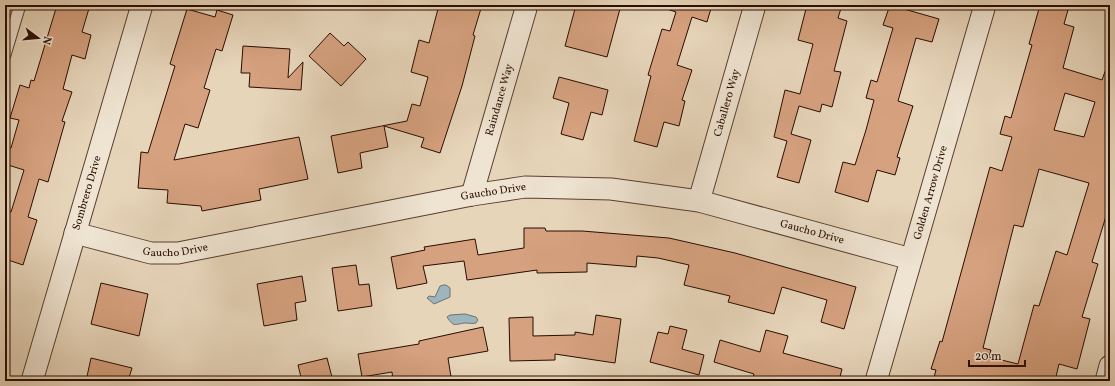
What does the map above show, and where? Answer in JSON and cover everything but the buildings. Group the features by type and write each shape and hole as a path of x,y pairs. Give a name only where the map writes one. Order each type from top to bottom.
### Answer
{"street":[{"name":"Sombrero Drive","path":"32,381 142,5"},
{"name":"Raindance Way","path":"472,195 527,5"},
{"name":"Caballero Way","path":"699,201 755,5"},
{"name":"Golden Arrow Drive","path":"876,381 985,5"},
{"name":"Gaucho Drive","path":"75,233 151,253 178,253 472,195 524,187 611,189 699,201 911,259"},
{"path":"1106,381 1110,366"}],"lane":[{"path":"5,55 20,5"}],"water":[{"path":"444,285 450,288 450,297 434,304 427,298 429,296 435,297 440,286"},
{"path":"465,314 476,317 478,320 476,323 453,324 447,317 450,315"}]}
